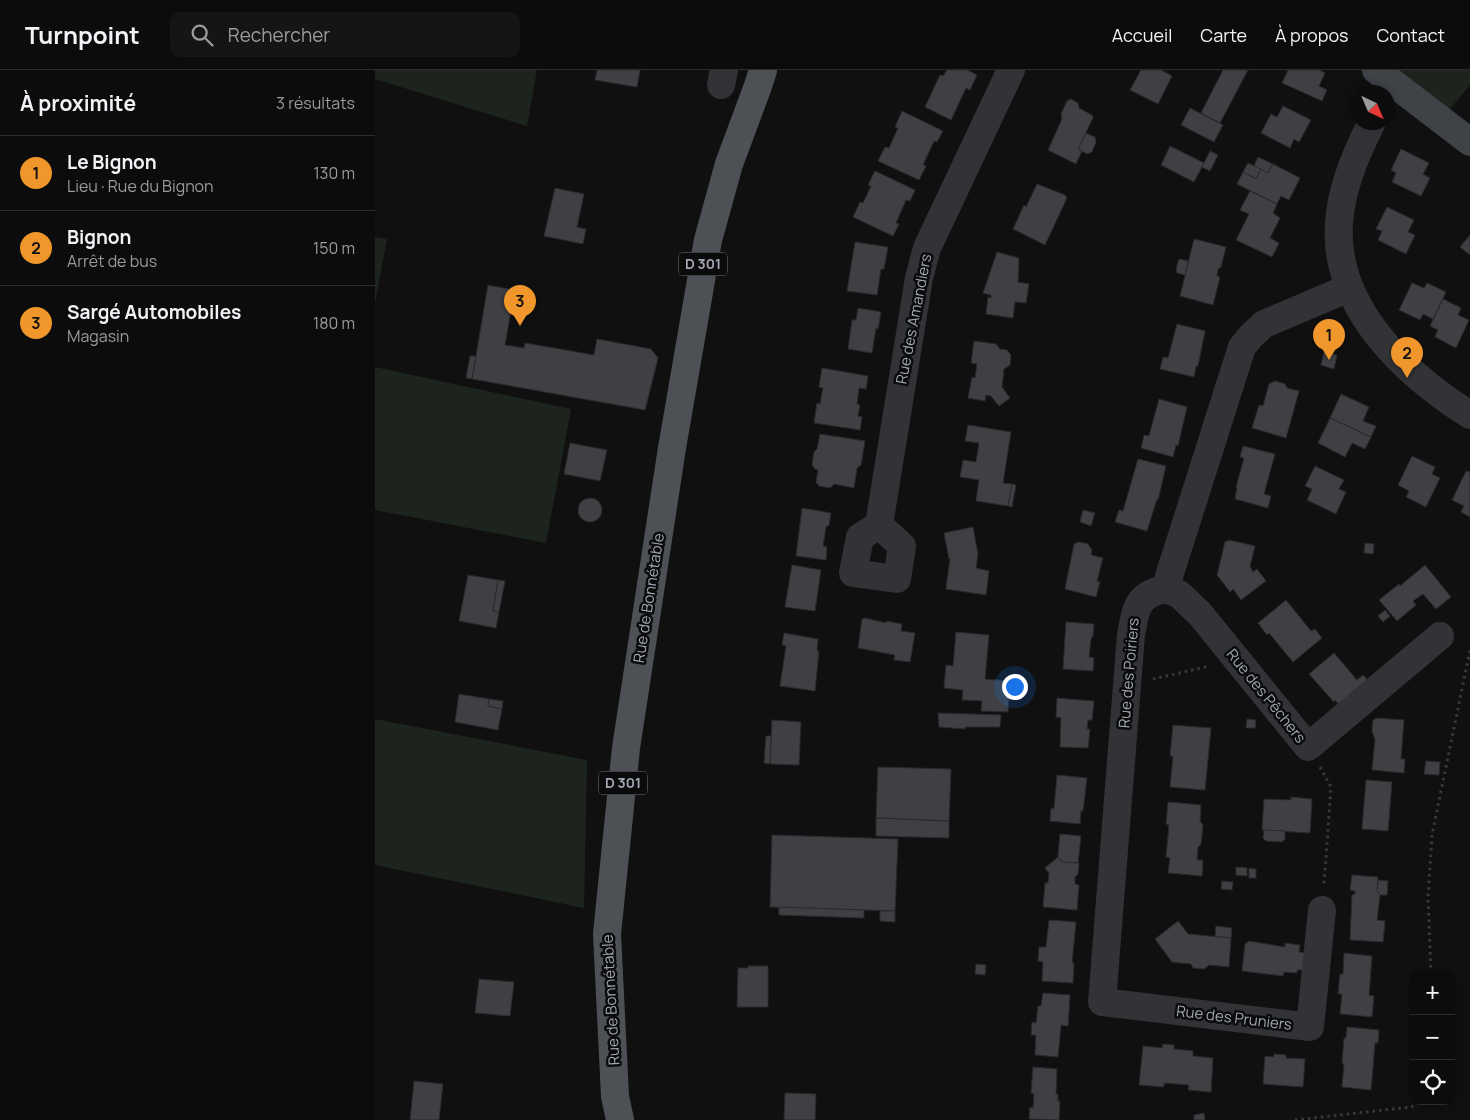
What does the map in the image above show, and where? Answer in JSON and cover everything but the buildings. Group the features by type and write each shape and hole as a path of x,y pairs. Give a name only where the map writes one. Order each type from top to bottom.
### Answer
{"main road":[{"name":"Rue de Bonnétable","path":"621,1120 615,1096 607,934 626,748 672,448 707,240 729,164 763,75"}],"street":[{"name":"Rue des Amandiers","path":"879,525 918,287 927,248 1011,70"},
{"path":"1387,84 1470,142"},
{"path":"1368,130 1350,170 1339,224 1340,254 1349,288 1365,316 1385,344 1412,374 1470,415"},
{"path":"1165,589 1242,347 1264,324 1349,288"},
{"name":"Rue des Pêchers","path":"1165,589 1179,594 1200,614 1308,747 1440,636"},
{"name":"Rue des Poiriers","path":"1102,1002 1127,685 1135,611 1141,599 1153,591 1165,589"},
{"name":"Rue des Pruniers","path":"1102,1002 1310,1026 1322,910"}],"path":[{"path":"1431,970 1428,898 1432,835 1470,650"},
{"path":"1127,685 1237,660"},
{"path":"1308,747 1331,787 1322,910"},
{"path":"1295,1120 1414,1105"}],"shaded area":[{"path":"375,70 537,70 527,126 375,79"},
{"path":"1361,70 1470,70 1470,85 1435,127 1395,96 1395,85 1380,85"},
{"path":"375,237 387,239 375,303"},
{"path":"375,367 571,409 546,543 375,510"},
{"path":"375,719 587,760 584,908 375,865"}],"place":[{"name":"Sargé Automobiles","path":"520,326"},
{"name":"Le Bignon","path":"1329,360"},
{"name":"Bignon","path":"1407,378"}]}
